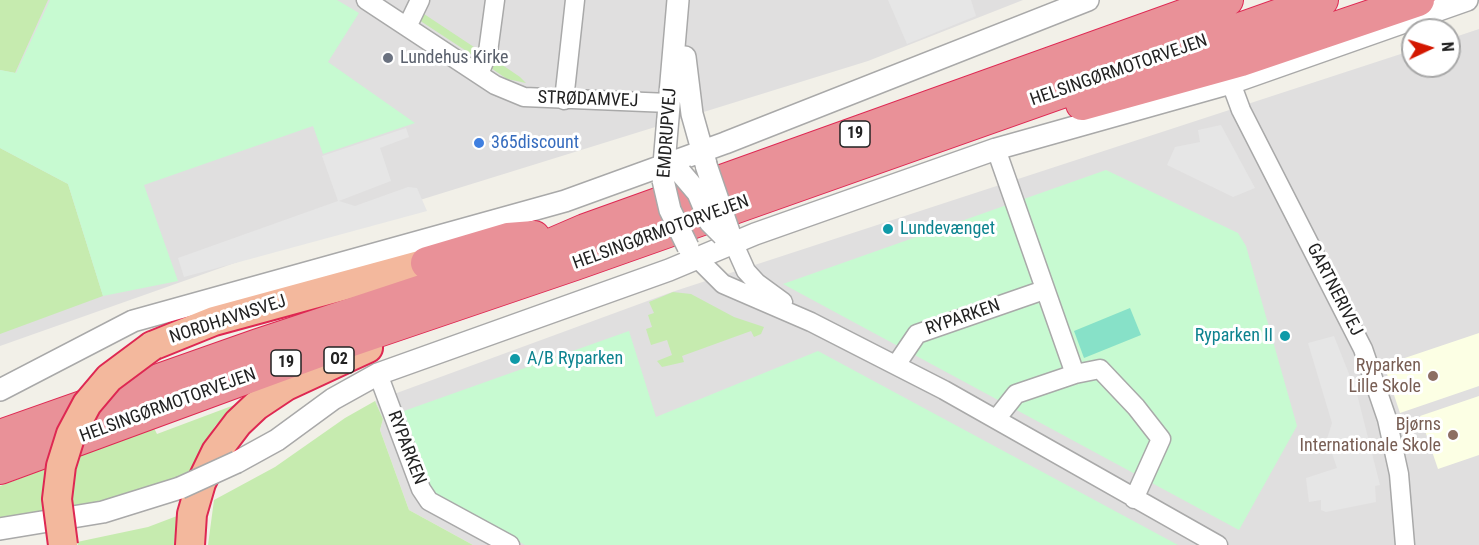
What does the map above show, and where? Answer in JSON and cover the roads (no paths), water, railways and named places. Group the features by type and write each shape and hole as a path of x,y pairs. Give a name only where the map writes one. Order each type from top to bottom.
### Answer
{"highway":[{"path":"1124,36 1195,0"},
{"name":"HELSINGØRMOTORVEJEN","path":"0,436 258,345 513,261 585,230 1227,0"},
{"name":"HELSINGØRMOTORVEJEN","path":"0,468 319,351 574,264 1322,0"},
{"path":"929,138 1091,102 1190,75 1418,0"},
{"path":"426,262 508,240 585,230"},
{"name":"NORDHAVNSVEJ","path":"63,545 57,499 61,466 71,434 87,404 109,378 152,346 198,326 426,262"},
{"name":"O2","path":"190,545 192,514 207,470 238,423 270,395 325,366 574,264"}],"street":[{"name":"STRØDAMVEJ","path":"366,0 495,85 524,97 669,103 692,114"},
{"path":"407,27 420,0"},
{"path":"479,74 488,52 495,0"},
{"path":"564,100 575,0"},
{"name":"EMDRUPVEJ","path":"678,0 669,103 670,210 693,253"},
{"name":"EMDRUPVEJ","path":"692,0 684,64 692,114 728,236"},
{"path":"0,390 111,331 161,312 669,173 1088,0"},
{"path":"999,35 1103,0"},
{"path":"0,529 103,512 180,488 237,462 276,440 333,399 378,374 693,253 728,236 996,149 1231,83 1467,0"},
{"name":"GARTNERIVEJ","path":"1231,83 1241,110 1363,349 1387,419 1399,474 1406,545"},
{"path":"996,149 1075,374"},
{"path":"669,173 698,193 710,222 728,236 746,271 757,283 811,322"},
{"path":"693,253 723,284 811,322 997,418 1134,499 1218,545"},
{"name":"RYPARKEN","path":"896,365 917,334 1044,290"},
{"path":"997,418 1016,394 1075,374 1100,369 1136,407 1161,439 1134,499"},
{"name":"RYPARKEN","path":"378,374 421,489 429,501 510,545"}],"place":[{"name":"Lundehus Kirke","path":"388,58"},
{"name":"365discount","path":"479,143"},
{"name":"Lundevænget","path":"888,229"},
{"name":"Ryparken II","path":"1285,336"},
{"name":"A/B Ryparken","path":"515,359"},
{"name":"Ryparken Lille Skole","path":"1433,376"},
{"name":"Bjørns Internationale Skole","path":"1453,435"}]}
